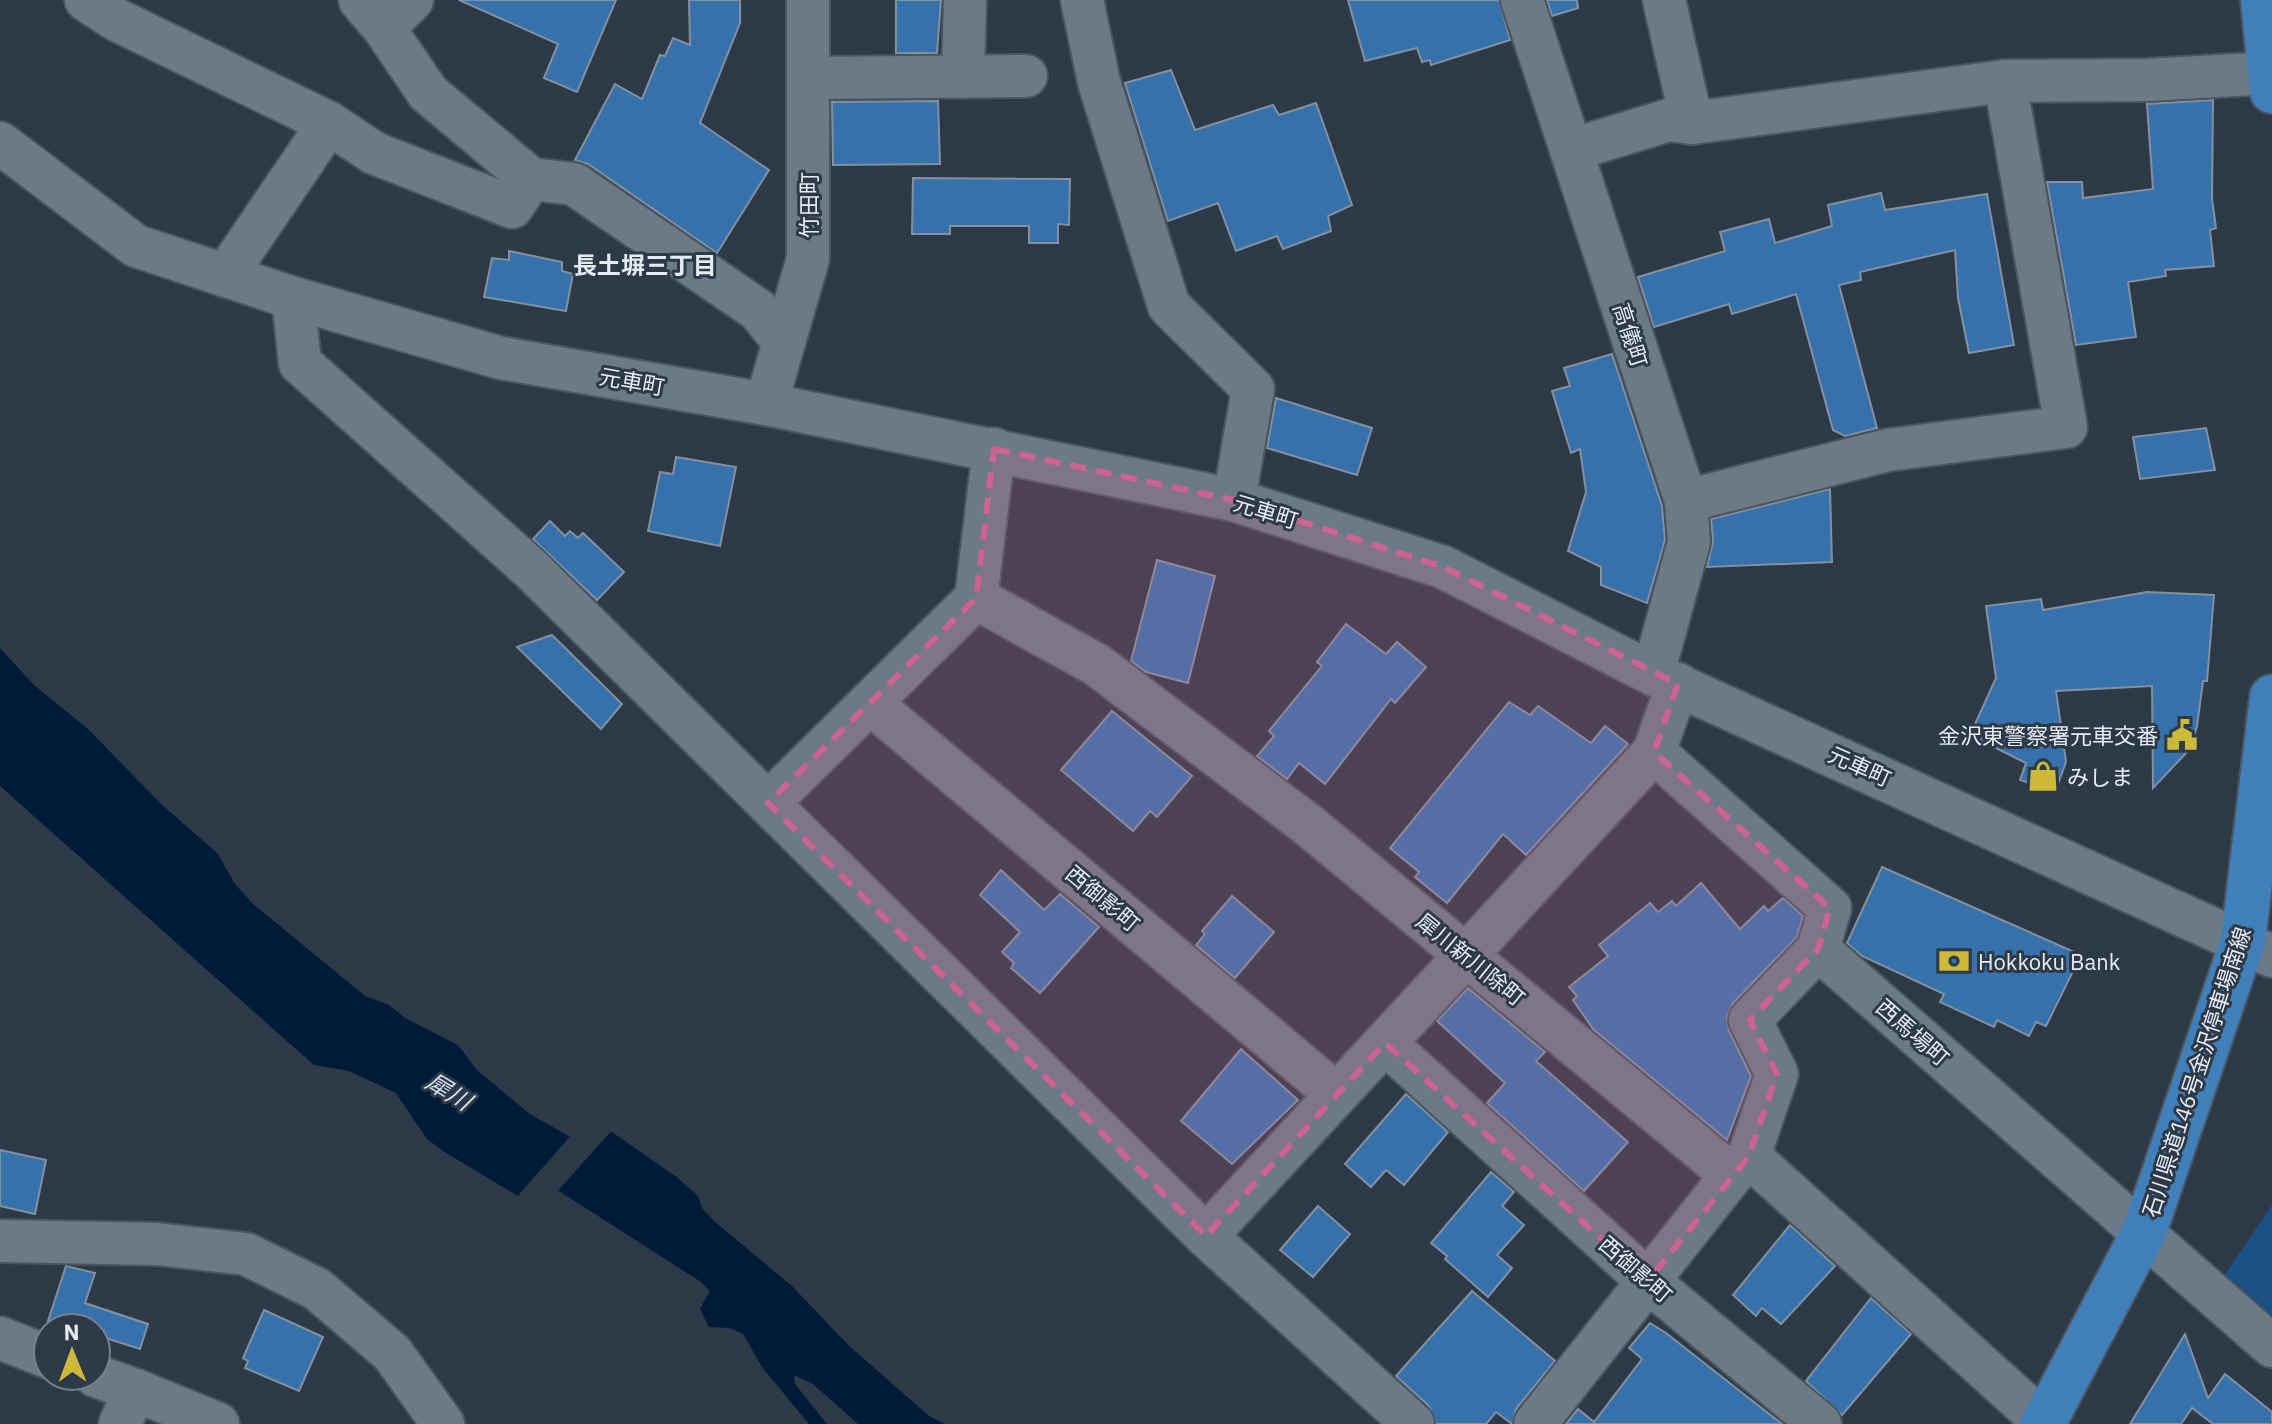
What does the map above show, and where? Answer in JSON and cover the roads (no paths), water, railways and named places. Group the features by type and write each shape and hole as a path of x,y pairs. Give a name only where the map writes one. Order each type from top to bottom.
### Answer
{"main road":[{"path":"2263,0 2271,82"},
{"name":"石川県道146号金沢停車場南線","path":"2044,1424 2144,1232 2258,948 2272,697"}],"street":[{"path":"86,0 117,20 329,123 374,153 512,207 531,179"},
{"name":"竹田町","path":"766,404 808,259 808,0"},
{"path":"963,77 965,0"},
{"path":"1082,0 1099,82 1169,306 1253,389 1234,500"},
{"name":"高儀町","path":"1522,0 1686,501 1689,542 1666,679"},
{"path":"1664,0 1692,123"},
{"path":"385,9 428,93 531,179 574,184 758,310 784,342"},
{"path":"808,78 1026,76"},
{"path":"1571,150 1669,120 1692,123 2005,81 2271,82"},
{"path":"1686,501 1888,450 2066,427 2005,81"},
{"path":"225,276 329,123"},
{"name":"元車町","path":"0,143 136,246 293,298 501,358 766,404 1234,500 1443,567 1666,679 2258,948"},
{"path":"293,298 300,363 531,569 1206,1236 1413,1424"},
{"path":"768,803 976,598 994,449"},
{"name":"犀川新川除町","path":"976,598 1097,665 1307,824 1467,955 1741,1166 2044,1424"},
{"path":"1206,1236 1335,1093 1654,752 1666,679"},
{"name":"西御影町","path":"870,703 1335,1093"},
{"path":"1535,1424 1741,1166 1777,1074 1750,1020 1818,949 1830,908 1654,752"},
{"name":"西馬場町","path":"1818,949 2272,1346"},
{"name":"西御影町","path":"1385,1043 1648,1281 1820,1424"},
{"path":"0,1241 157,1244 246,1254 317,1289 392,1353 443,1424"},
{"path":"0,1338 32,1351"},
{"path":"112,1392 127,1407 218,1424"}],"water":[{"name":"犀川","path":"0,648 34,685 88,729 160,803 218,854 235,884 253,904 365,996 389,1005 405,1018 458,1045 477,1070 530,1114 570,1137 612,1132 678,1178 698,1196 702,1208 715,1222 793,1287 848,1345 929,1416 945,1424 858,1424 813,1384 794,1375 795,1384 827,1424 809,1424 762,1367 743,1334 730,1328 709,1327 700,1309 710,1291 701,1282 559,1191 518,1196 443,1151 427,1139 396,1093 349,1071 314,1065 0,786"}],"place":[{"name":"金沢東警察署元車交番","path":"2182,735"},
{"name":"みしま","path":"2043,776"},
{"name":"Hokkoku Bank","path":"1954,961"}],"district":[{"name":"長土塀三丁目","path":"645,265"}]}
